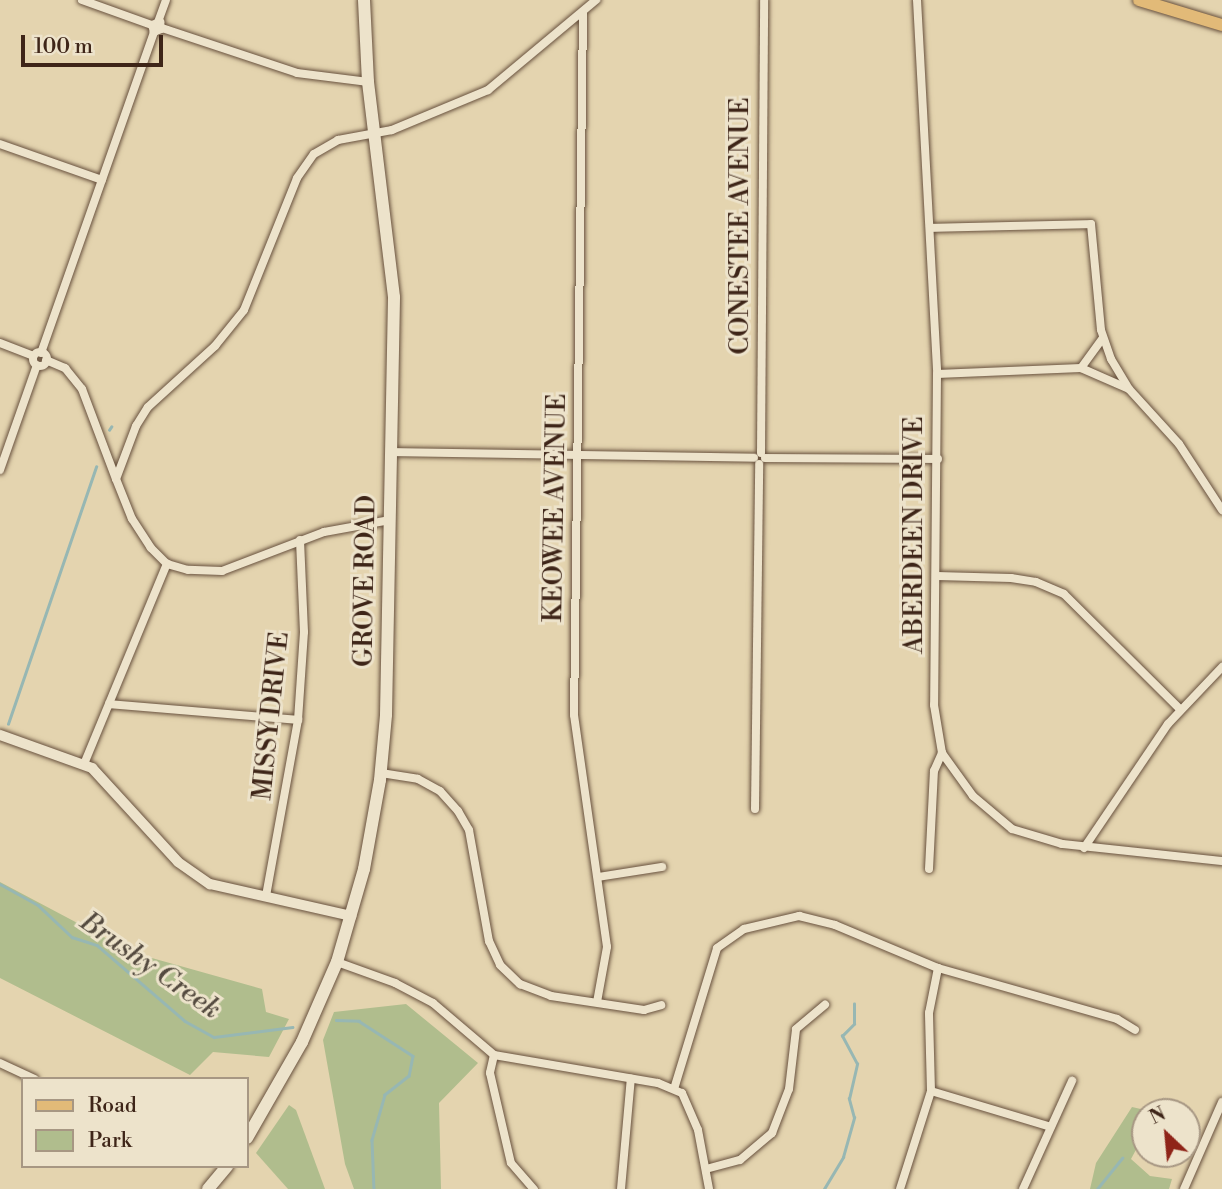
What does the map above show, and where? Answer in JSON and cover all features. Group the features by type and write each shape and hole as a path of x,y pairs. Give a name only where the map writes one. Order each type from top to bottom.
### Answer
{"main road":[{"name":"GROVE ROAD","path":"248,1136 302,1042 337,962 374,826 381,773 392,452 392,261 368,82 365,0"},
{"path":"1139,0 1222,25"},
{"path":"208,1189 225,1168"}],"street":[{"path":"82,0 297,73 368,82"},
{"path":"0,470 166,0"},
{"path":"116,479 136,426 148,407 215,346 244,310 304,166 328,145 392,130 488,90 596,0"},
{"name":"CONESTEE AVENUE","path":"755,809 764,0"},
{"name":"ABERDEEN DRIVE","path":"917,0 937,374 934,705 942,753 973,796 1012,829 1084,848 1222,861"},
{"name":"KEOWEE AVENUE","path":"583,12 574,715 607,947 597,1002"},
{"path":"0,144 102,180"},
{"path":"930,228 1091,224 1103,338 1129,389 1179,444 1222,510"},
{"path":"1081,368 1103,338"},
{"path":"0,343 40,356 65,368 82,389 140,534 167,564 188,570 222,571 300,540 390,520"},
{"path":"937,374 1081,368 1129,389"},
{"path":"392,452 938,459"},
{"name":"MISSY DRIVE","path":"266,896 298,720 304,632 300,540"},
{"path":"84,764 167,564"},
{"path":"937,576 1012,578 1037,582 1064,594 1180,709"},
{"path":"1084,848 1118,792 1180,709 1222,667"},
{"path":"109,704 298,720"},
{"path":"0,735 84,764 197,876 225,890 266,896 351,916"},
{"path":"929,869 934,771 942,753"},
{"path":"381,773 418,779 440,791 458,811 469,830 489,940 500,965 520,985 551,996 644,1010 661,1005"},
{"path":"598,877 662,867"},
{"path":"674,1089 712,960 733,934 807,916 938,968 1117,1019 1135,1030"},
{"path":"337,962 395,982 433,1003 494,1055 631,1077 674,1089 692,1110 709,1189"},
{"path":"900,1189 931,1091 929,1013 938,968"},
{"path":"706,1169 740,1160 772,1133 789,1089 796,1029 825,1005"},
{"path":"494,1055 490,1073 508,1153 534,1189"},
{"path":"0,1063 31,1077"},
{"path":"621,1189 631,1077"},
{"path":"1023,1189 1072,1081"},
{"path":"931,1091 1051,1127"},
{"path":"1184,1189 1222,1102"}],"green space":[{"path":"0,882 134,953 262,989 266,1012 289,1019 269,1057 213,1052 190,1075 0,978"},
{"path":"406,1004 478,1063 439,1103 441,1189 354,1189 345,1164 323,1040 334,1012"},
{"path":"289,1105 296,1110 325,1189 288,1189 256,1153"},
{"path":"1131,1109 1131,1168 1141,1168 1150,1176 1172,1179 1169,1189 1090,1189 1096,1163"}],"waterway":[{"path":"8,724 96,467"},
{"name":"Brushy Creek","path":"0,884 38,905 72,937 97,945 185,1021 214,1037 292,1027"},
{"path":"824,1189 843,1157 854,1118 849,1099 857,1064 842,1036 854,1024 854,1004"},
{"name":"Brushy Creek","path":"336,1020 359,1021 413,1056 409,1076 385,1095 372,1140 374,1189"},
{"path":"1097,1189 1122,1158"}]}
